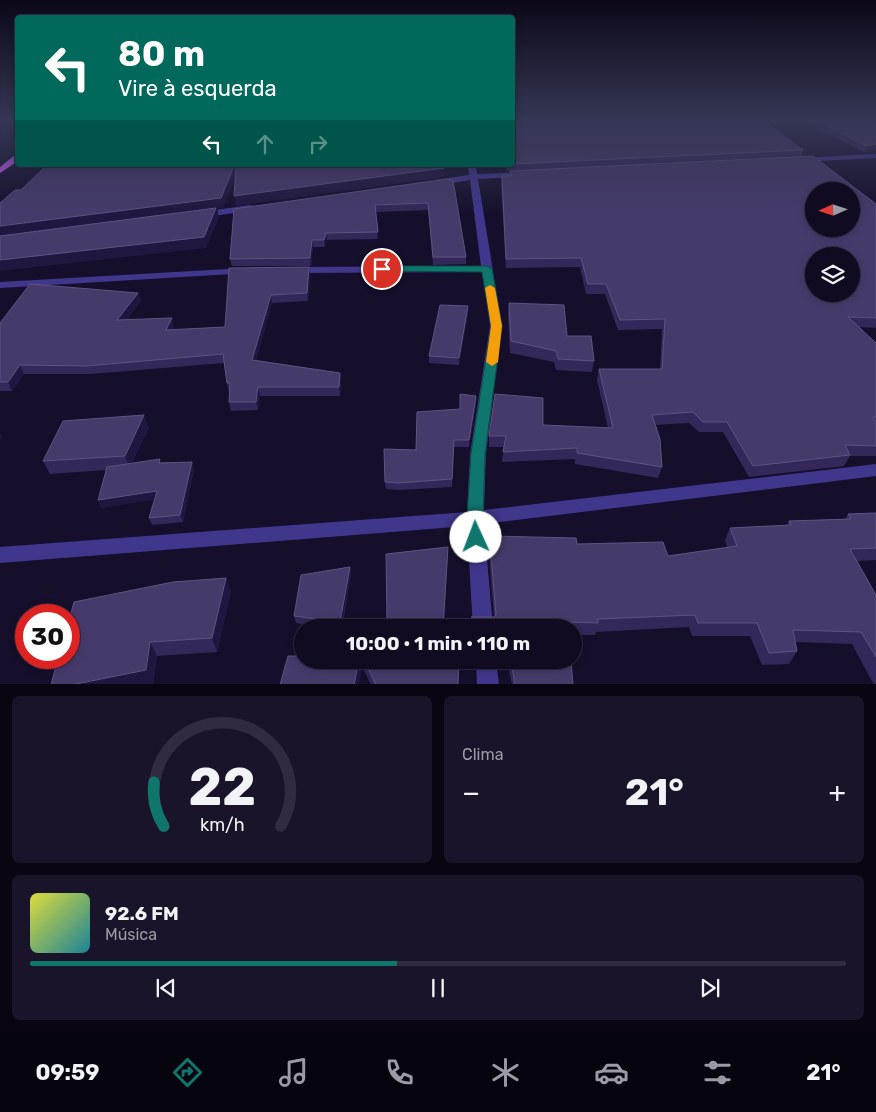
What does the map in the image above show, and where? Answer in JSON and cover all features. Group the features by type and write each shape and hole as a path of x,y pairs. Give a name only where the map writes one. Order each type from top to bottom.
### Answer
{"main road":[{"path":"0,171 15,159"}],"street":[{"path":"788,160 876,156"},
{"path":"472,171 496,326 478,454 475,518 482,619"},
{"path":"429,184 472,171 532,174"},
{"path":"194,216 262,207"},
{"path":"281,270 487,269"},
{"path":"0,285 252,270"},
{"path":"0,555 475,518 876,470"},
{"path":"487,669 488,684"}],"building":[{"path":"515,152 763,152 515,164"},
{"path":"813,156 847,182 805,182 805,238 860,238 860,192 876,204 876,318 848,317 876,343 876,417 873,417 876,421 876,446 845,445 850,455 753,466 727,422 703,422 693,412 652,415 660,439 662,467 577,453 577,448 503,452 506,436 489,436 495,394 543,398 543,425 613,428 599,369 662,369 665,319 620,320 606,284 588,284 581,258 506,259 502,176 511,176 510,171"},
{"path":"45,167 234,167 221,198 0,226 0,203 15,190 21,190"},
{"path":"236,167 444,168 234,196"},
{"path":"447,179 453,180 466,257 433,257 428,203 375,205 378,232 326,233 324,240 312,240 310,258 230,259 234,209"},
{"path":"216,208 204,237 0,260 0,236"},
{"path":"309,267 307,293 271,295 252,360 340,373 339,387 258,387 256,402 229,402 230,383 227,383 223,354 87,366 20,365 8,382 0,382 0,323 30,284 138,293 117,320 172,318 166,330 225,327 229,268"},
{"path":"509,303 564,305 567,336 591,336 594,361 558,359 556,351 511,341"},
{"path":"440,305 468,306 459,358 429,356"},
{"path":"460,394 476,396 469,440 454,440 452,479 398,483 385,482 384,449 416,450 417,412 460,409"},
{"path":"144,415 125,456 43,461 63,421"},
{"path":"160,459 159,463 192,462 180,515 149,518 157,491 98,500 107,467"},
{"path":"876,513 876,548 850,549 876,595 876,657 861,632 793,630 797,651 769,653 757,623 698,623 695,615 598,619 598,623 582,622 582,619 471,619 472,616 494,617 496,615 491,536 576,538 577,544 663,542 668,556 737,546 730,528 791,525 789,521 851,519 848,514"},
{"path":"448,547 444,619 387,619 386,554"},
{"path":"350,567 341,619 317,619 294,616 301,575"},
{"path":"226,578 212,638 150,642 146,670 76,684 51,684 55,669 80,669 80,604 73,604 74,602 173,582"},
{"path":"288,656 294,656 294,669 357,669 354,684 280,684"},
{"path":"368,669 459,669 458,684 376,684"},
{"path":"512,669 572,669 573,684 515,684"}],"slow traffic":[{"path":"490,288 496,326 492,362"}],"route":[{"path":"382,269 487,269 496,326 491,373 478,454 476,537"}]}
